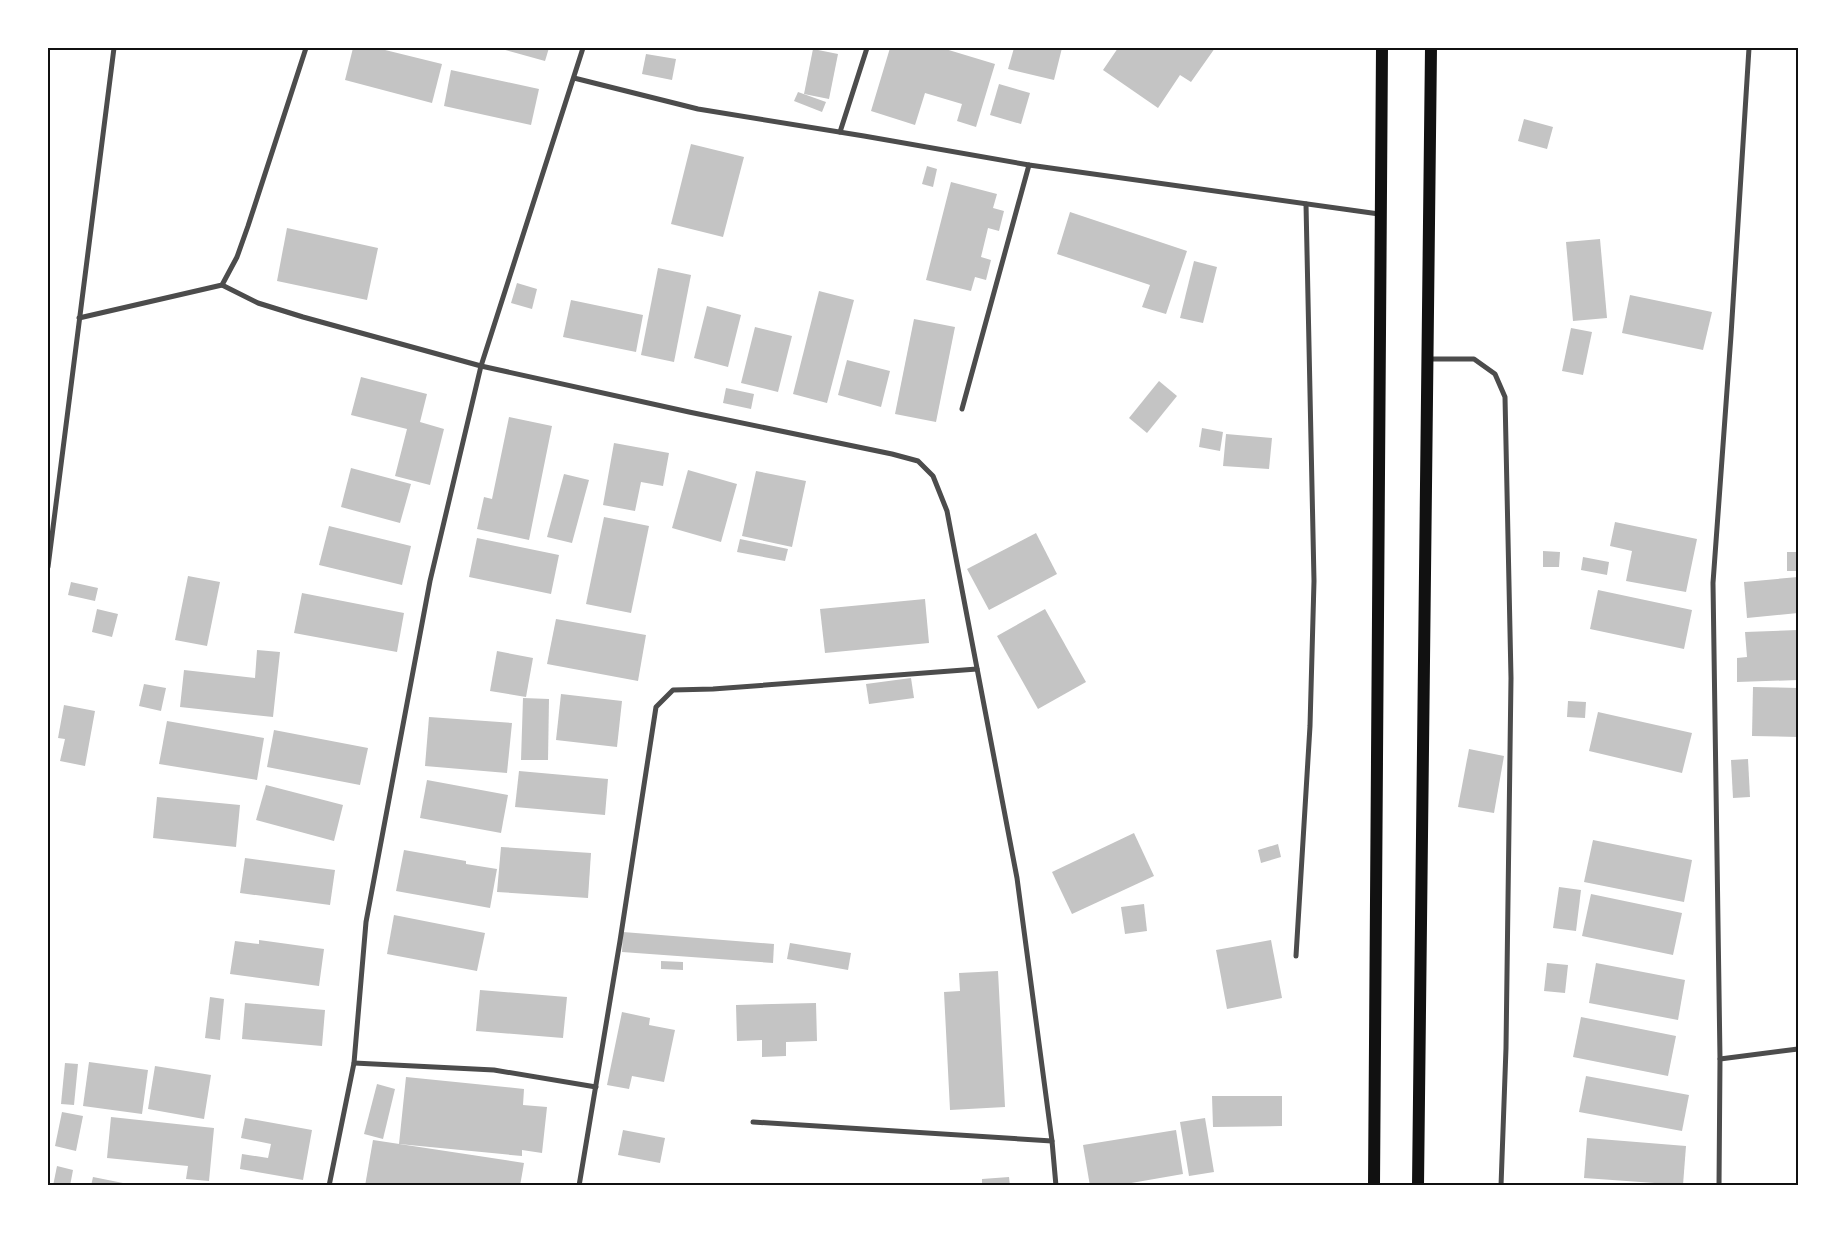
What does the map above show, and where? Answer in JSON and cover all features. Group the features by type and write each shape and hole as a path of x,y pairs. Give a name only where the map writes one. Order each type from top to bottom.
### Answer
{"main road":[{"path":"1374,1186 1382,48"},
{"path":"1418,1186 1431,48"}],"street":[{"path":"48,567 114,48"},
{"path":"222,285 237,257 248,226 306,48"},
{"path":"329,1186 354,1063 366,922 430,581 481,366 583,48"},
{"path":"840,132 867,48"},
{"path":"1719,1186 1720,1059 1713,583 1749,48"},
{"path":"574,78 698,109 1029,165 1380,214"},
{"path":"962,409 1029,165"},
{"path":"1296,956 1310,726 1314,581 1306,204"},
{"path":"80,318 222,285 258,302 303,317 481,366 918,461 934,476 947,511 1016,878 1052,1140 1056,1186"},
{"path":"1427,359 1474,359 1495,374 1505,397 1511,678 1506,1038 1500,1186"},
{"path":"580,1186 656,707 673,690 977,669"},
{"path":"1720,1059 1798,1049"},
{"path":"354,1063 494,1070 596,1087"},
{"path":"753,1122 1052,1140"}],"building":[{"path":"353,48 377,48 442,64 432,103 345,80"},
{"path":"498,48 549,48 545,61"},
{"path":"890,48 942,48 995,64 976,127 957,121 962,104 925,93 915,125 871,111"},
{"path":"1014,48 1062,48 1054,80 1008,69"},
{"path":"1118,48 1215,48 1191,82 1180,75 1158,108 1103,70"},
{"path":"813,49 838,54 829,99 804,94"},
{"path":"646,54 676,59 672,80 642,74"},
{"path":"451,70 539,89 531,125 444,106"},
{"path":"999,84 1030,93 1021,124 990,115"},
{"path":"798,92 826,102 822,112 794,101"},
{"path":"1524,119 1553,127 1547,149 1518,141"},
{"path":"691,144 744,157 723,237 671,224"},
{"path":"927,166 937,169 933,187 922,184"},
{"path":"951,182 997,194 993,208 1004,211 999,231 988,228 981,257 991,260 986,280 975,277 971,291 926,280"},
{"path":"1070,212 1187,251 1166,314 1142,307 1150,285 1057,254"},
{"path":"287,228 378,248 367,300 277,281"},
{"path":"1600,239 1607,318 1573,321 1566,242"},
{"path":"1194,261 1217,267 1203,323 1180,318"},
{"path":"658,268 691,275 674,362 641,355"},
{"path":"517,283 537,289 532,309 511,303"},
{"path":"819,291 854,300 827,403 793,394"},
{"path":"1630,295 1712,312 1703,350 1622,333"},
{"path":"571,300 643,315 636,352 563,337"},
{"path":"707,306 741,315 728,367 694,358"},
{"path":"914,319 955,327 936,422 895,414"},
{"path":"755,327 792,336 778,392 741,383"},
{"path":"1571,328 1592,332 1583,375 1562,371"},
{"path":"847,360 890,371 881,407 838,395"},
{"path":"361,377 427,394 420,422 444,429 430,485 395,476 407,429 351,415"},
{"path":"1159,381 1177,396 1147,433 1129,418"},
{"path":"726,388 754,394 751,409 723,403"},
{"path":"509,417 552,426 529,540 477,529 484,497 492,499"},
{"path":"1202,428 1223,432 1220,451 1199,447"},
{"path":"1226,434 1272,438 1269,469 1223,466"},
{"path":"614,443 669,453 663,486 641,482 635,511 603,505"},
{"path":"351,468 411,484 400,523 341,507"},
{"path":"688,470 737,484 721,542 672,528"},
{"path":"756,471 806,481 792,547 742,536"},
{"path":"564,474 589,480 572,543 547,537"},
{"path":"604,517 649,526 631,613 586,604"},
{"path":"1615,522 1697,539 1686,592 1626,581 1632,551 1610,546"},
{"path":"329,526 411,546 402,585 319,565"},
{"path":"1036,533 1057,574 989,610 967,569"},
{"path":"477,538 559,555 551,594 469,577"},
{"path":"740,539 788,549 785,561 737,552"},
{"path":"1543,551 1560,552 1559,567 1543,567"},
{"path":"1787,552 1798,552 1798,571 1787,571"},
{"path":"1583,557 1609,562 1607,575 1581,570"},
{"path":"188,576 220,582 207,646 175,640"},
{"path":"1798,577 1798,613 1747,618 1744,582"},
{"path":"71,582 98,588 95,601 68,595"},
{"path":"1598,590 1692,610 1684,649 1590,629"},
{"path":"302,593 404,613 397,652 294,633"},
{"path":"925,599 929,643 825,653 820,609"},
{"path":"97,609 118,614 112,637 92,632"},
{"path":"1045,609 1086,682 1038,709 997,636"},
{"path":"556,619 646,635 638,681 547,664"},
{"path":"1798,630 1798,680 1737,682 1737,658 1747,657 1745,632"},
{"path":"257,650 280,652 273,717 180,707 184,670 255,678"},
{"path":"497,651 533,658 526,697 490,691"},
{"path":"911,678 914,698 869,704 866,684"},
{"path":"144,684 166,688 161,711 139,706"},
{"path":"1753,687 1798,688 1798,737 1752,736"},
{"path":"561,694 622,701 617,747 556,740"},
{"path":"523,698 549,699 548,760 521,760"},
{"path":"1568,701 1586,702 1585,718 1567,717"},
{"path":"64,705 95,711 85,766 60,761 65,739 58,738"},
{"path":"1598,712 1692,733 1682,773 1589,751"},
{"path":"429,717 512,723 507,773 425,766"},
{"path":"167,721 264,738 257,780 159,764"},
{"path":"274,730 368,748 360,785 267,767"},
{"path":"1469,749 1504,756 1494,813 1458,807"},
{"path":"1748,759 1750,797 1733,798 1731,760"},
{"path":"519,771 608,779 605,815 515,807"},
{"path":"427,780 508,795 501,833 420,818"},
{"path":"266,785 343,805 334,841 256,820"},
{"path":"157,797 240,805 236,847 153,838"},
{"path":"1134,833 1154,876 1072,914 1052,872"},
{"path":"1593,840 1692,860 1684,902 1584,882"},
{"path":"1278,844 1281,857 1261,863 1258,850"},
{"path":"501,847 591,853 588,898 497,892"},
{"path":"404,850 466,861 466,864 497,869 490,908 396,891"},
{"path":"245,858 335,870 330,905 240,893"},
{"path":"1559,887 1581,890 1576,931 1553,928"},
{"path":"1591,894 1682,913 1673,955 1582,936"},
{"path":"1144,904 1147,931 1125,934 1121,907"},
{"path":"394,915 485,933 477,971 387,954"},
{"path":"623,932 774,944 773,963 622,952"},
{"path":"259,940 324,949 319,986 230,974 235,941 259,944"},
{"path":"1271,940 1282,998 1227,1009 1216,950"},
{"path":"790,943 851,953 848,970 787,959"},
{"path":"661,961 683,962 683,970 661,969"},
{"path":"1547,963 1568,965 1565,993 1544,991"},
{"path":"1596,963 1685,980 1678,1020 1589,1003"},
{"path":"998,971 1005,1107 950,1110 944,992 960,991 959,973"},
{"path":"480,990 567,997 563,1038 476,1031"},
{"path":"210,997 224,999 220,1040 205,1038"},
{"path":"245,1003 325,1010 322,1046 242,1039"},
{"path":"816,1003 817,1041 786,1042 786,1056 762,1057 762,1040 737,1041 736,1005"},
{"path":"622,1012 650,1018 649,1025 675,1030 664,1082 632,1076 629,1089 607,1085"},
{"path":"1581,1017 1676,1036 1668,1076 1573,1057"},
{"path":"89,1062 148,1070 142,1114 83,1106"},
{"path":"65,1063 78,1064 74,1105 61,1104"},
{"path":"155,1066 211,1075 204,1119 148,1109"},
{"path":"1586,1076 1689,1095 1682,1131 1579,1112"},
{"path":"406,1077 524,1089 523,1105 547,1107 542,1153 522,1150 522,1156 399,1144"},
{"path":"377,1084 395,1089 383,1139 364,1134"},
{"path":"1212,1096 1282,1096 1282,1126 1213,1127"},
{"path":"62,1112 83,1116 76,1151 55,1146"},
{"path":"111,1117 214,1128 209,1181 186,1179 188,1166 107,1158"},
{"path":"245,1118 312,1130 303,1180 240,1169 242,1154 268,1158 271,1144 241,1138"},
{"path":"1205,1118 1214,1172 1189,1176 1180,1122"},
{"path":"623,1130 665,1138 660,1163 618,1155"},
{"path":"1176,1130 1183,1174 1114,1186 1090,1186 1083,1145"},
{"path":"1587,1138 1686,1146 1683,1185 1584,1178"},
{"path":"373,1140 524,1163 520,1186 365,1186"},
{"path":"57,1166 73,1170 70,1186 53,1186"},
{"path":"93,1177 133,1185 133,1186 91,1186"},
{"path":"1009,1177 1010,1186 982,1186 982,1179"}]}
